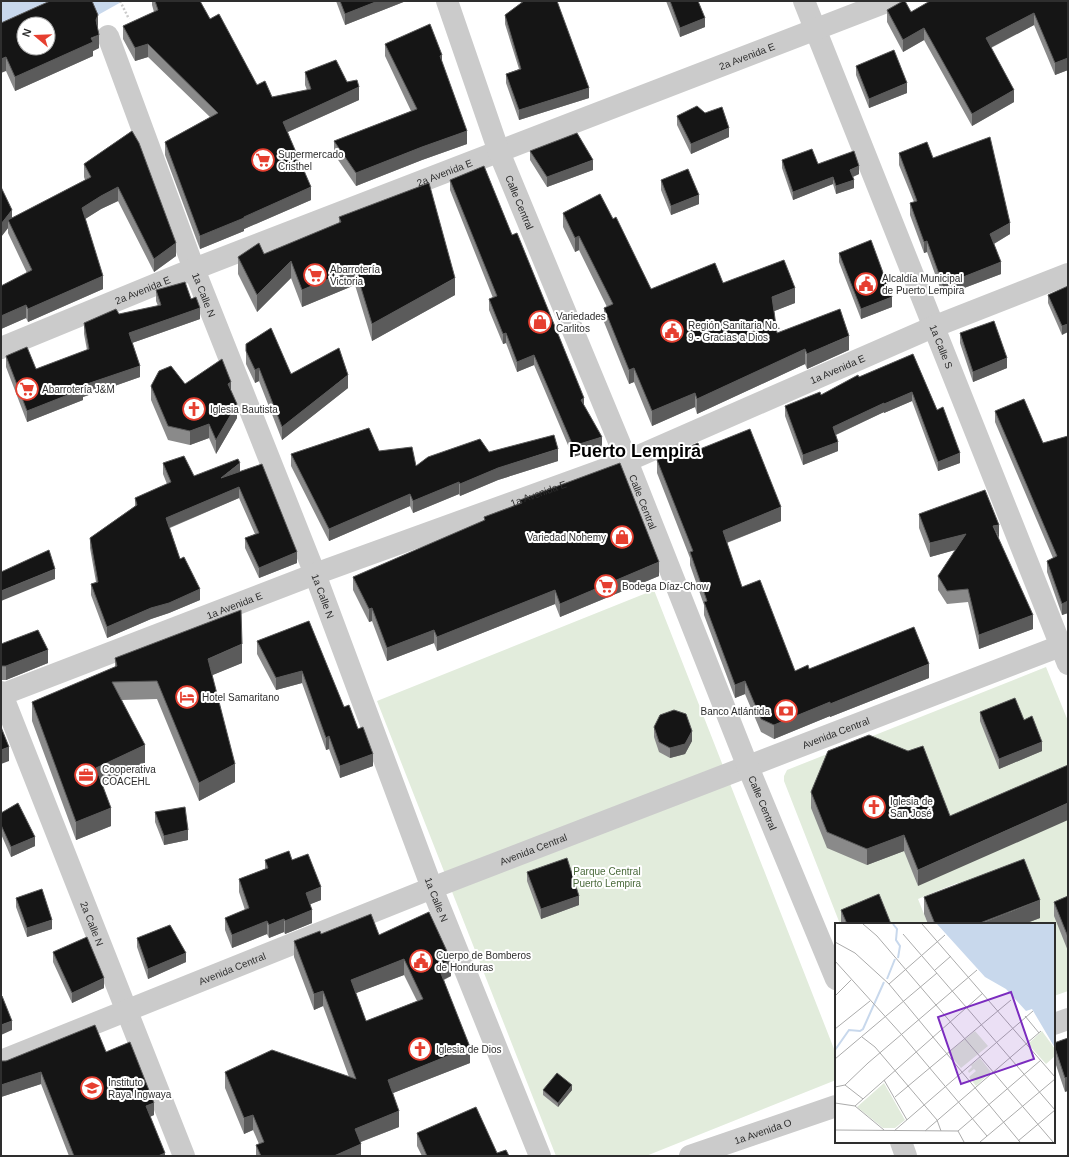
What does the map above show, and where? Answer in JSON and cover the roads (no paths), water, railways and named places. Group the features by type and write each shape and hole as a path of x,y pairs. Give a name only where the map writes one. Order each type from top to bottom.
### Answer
{"street":[{"name":"Calle Central","path":"447,1 499,152 627,461 748,767 835,977"},
{"name":"1a Calle S","path":"804,1 933,327 1066,651"},
{"name":"2a Avenida E","path":"1,348 194,269 889,1"},
{"name":"1a Calle N","path":"108,36 194,269 315,574 432,888 540,1156"},
{"name":"1a Avenida E","path":"1,694 315,574 627,461 933,327 1068,274"},
{"name":"Avenida Central","path":"1,1061 432,888 748,767 1066,651"},
{"name":"2a Calle N","path":"1,694 184,1156"},
{"path":"1055,1024 1068,1019"},
{"name":"1a Avenida O","path":"690,1156 835,1106"},
{"path":"901,1143 906,1156"}],"water":[{"path":"1,1 123,1 98,15 56,28 56,16 16,16 16,32 1,46"}],"place":[{"name":"Supermercado Cristhel","path":"263,160"},
{"name":"Abarrotería Victoria","path":"315,275"},
{"name":"Alcaldía Municipal de Puerto Lempira","path":"866,284"},
{"name":"Variedades Carlitos","path":"540,322"},
{"name":"Región Sanitaria No. 9 - Gracias a Dios","path":"672,331"},
{"name":"Abarrotería J&M","path":"27,389"},
{"name":"Iglesia Bautista","path":"194,409"},
{"name":"Variedad Nohemy","path":"622,537"},
{"name":"Bodega Díaz-Chow","path":"606,586"},
{"name":"Hotel Samaritano","path":"187,697"},
{"name":"Banco Atlántida","path":"786,711"},
{"name":"Cooperativa COACEHL","path":"86,775"},
{"name":"Iglesia de San José","path":"874,807"},
{"name":"Cuerpo de Bomberos de Honduras","path":"421,961"},
{"name":"Iglesia de Dios","path":"420,1049"},
{"name":"Instituto Raya Ingwaya","path":"92,1088"}],"district":[{"name":"Puerto Lempira","path":"635,451"}],"park label":[{"name":"Parque Central Puerto Lempira","path":"607,876"}]}
